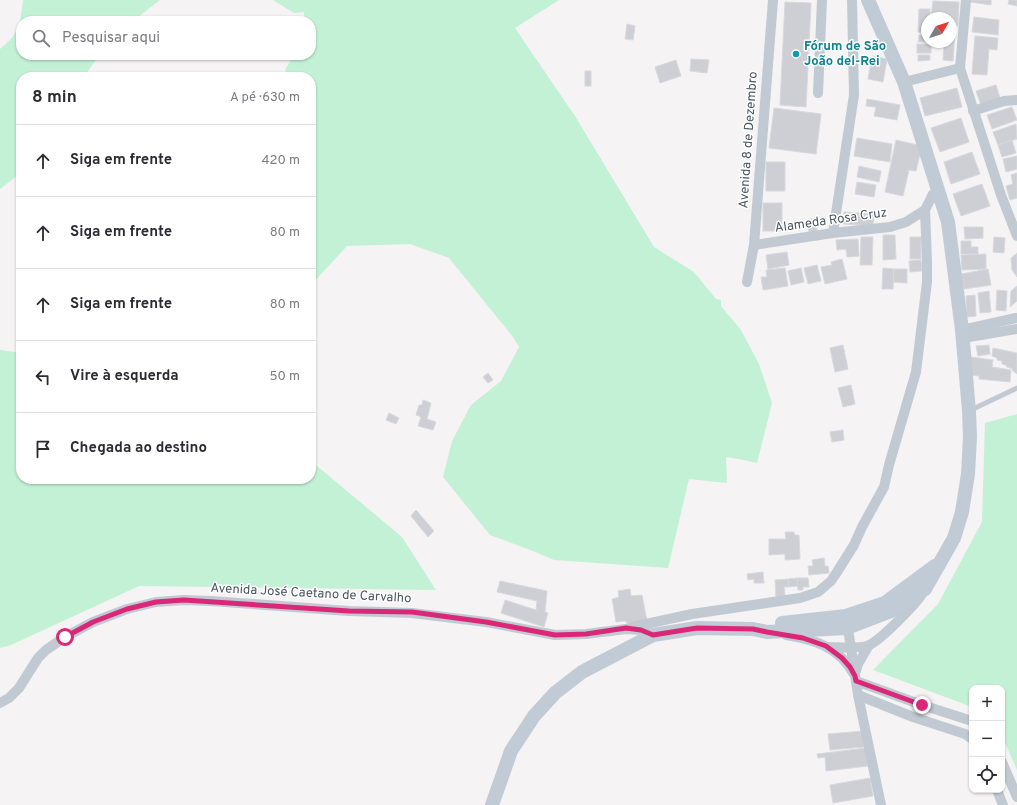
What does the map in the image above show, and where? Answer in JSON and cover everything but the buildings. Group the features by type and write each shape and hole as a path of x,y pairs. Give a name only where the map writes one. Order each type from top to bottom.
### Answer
{"main road":[{"path":"492,805 511,751 534,716 556,693 582,672 653,635 697,628 753,629 767,632 847,622 891,611 925,589 954,538 962,512 968,474 970,437 962,334 948,222 904,82 868,0"},
{"path":"753,629 765,625 847,622 885,603 940,563"}],"street":[{"name":"Avenida 8 de Dezembro","path":"747,282 754,245 772,0"},
{"path":"818,93 822,0"},
{"path":"833,234 854,95 852,0"},
{"path":"966,0 960,68 1001,195 1017,236"},
{"path":"904,82 960,68"},
{"path":"973,111 1004,101 1017,100"},
{"name":"Alameda Rosa Cruz","path":"754,245 890,227 906,222 924,210 933,194 943,203"},
{"path":"626,628 692,614 800,598 818,592 831,581 854,545 884,487 916,372 927,282 924,210"},
{"path":"962,334 1017,323"},
{"path":"855,679 858,664 869,645 909,610 925,589"},
{"name":"Avenida José Caetano de Carvalho","path":"0,703 9,698 19,688 38,658 46,650 65,637 93,622 127,609 156,602 184,600 211,601 349,611 412,612 486,622 555,635 586,634 626,628 641,630 653,635"},
{"path":"847,622 855,679 881,805"},
{"path":"767,632 803,638 826,646 850,648 869,645"},
{"path":"826,646 842,658 850,667 855,679 922,705 969,721"},
{"path":"858,695 968,737"},
{"path":"1005,769 1017,796"},
{"path":"998,793 1003,805"}],"lane":[{"path":"969,411 1017,388"}],"green space":[{"path":"23,0 160,0 139,16 21,16"},
{"path":"273,0 559,0 515,28 575,116 654,247 694,272 716,299 721,300 721,306 741,330 759,364 772,403 757,463 726,457 727,483 689,479 668,568 554,560 490,535 443,477 452,441 471,405 501,381 519,347 513,337 449,258 410,244 347,246 316,280 316,72 286,72 285,70 291,60 316,60 316,16 304,16 304,12 294,13"},
{"path":"16,31 16,60 96,60 87,72 16,72 16,177 0,189 0,49 12,38"},
{"path":"0,350 16,352 16,484 316,484 316,465 402,537 436,590 139,586 11,645 0,648"},
{"path":"1017,414 1017,770 1005,743 1005,685 969,685 969,706 873,670 938,604 982,522 985,423"}],"place":[{"name":"Fórum de São João del-Rei","path":"796,54"}],"route":[{"path":"65,637 93,622 127,609 156,602 184,600 349,611 412,612 486,622 555,635 586,634 626,628 641,630 653,635 697,628 753,629 803,638 826,646 842,658 850,667 856,681 922,705"}]}
